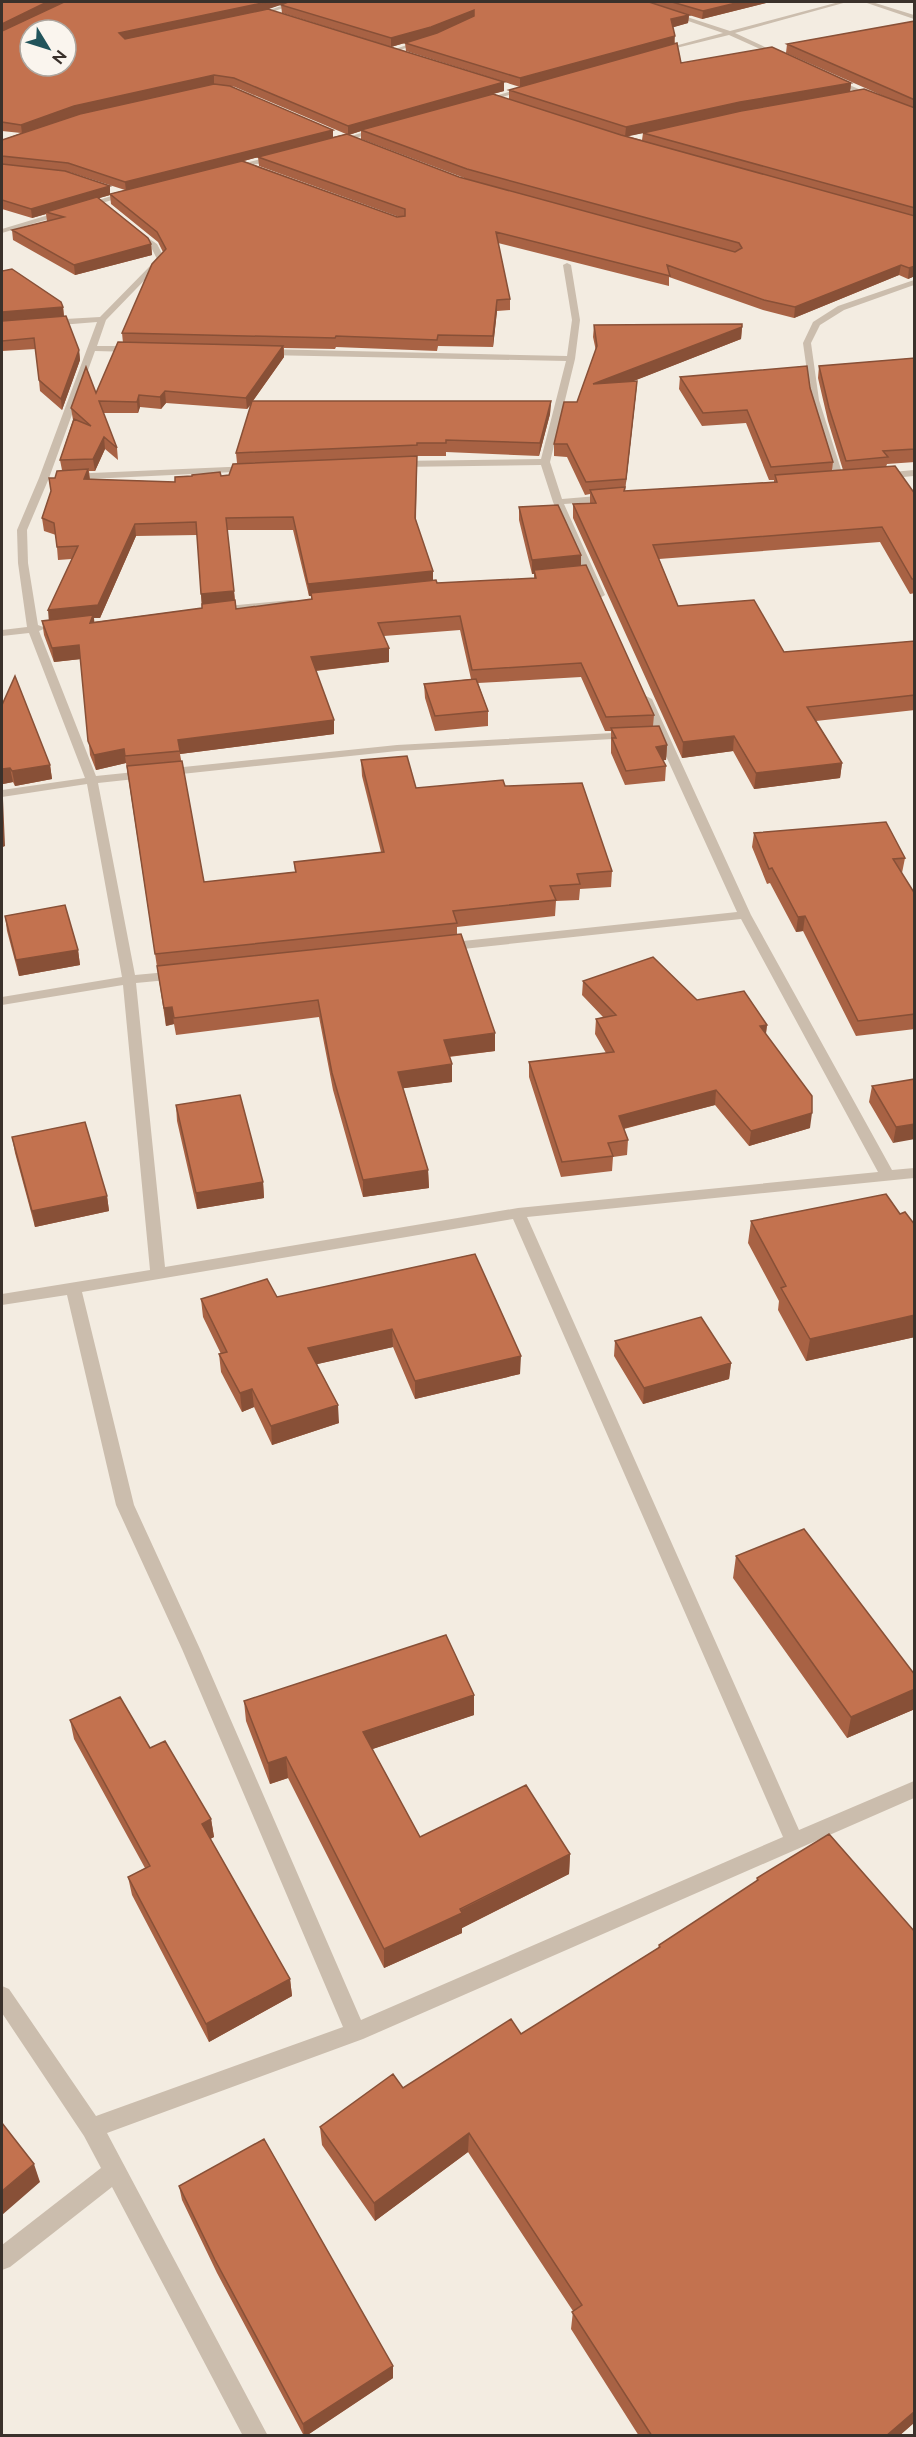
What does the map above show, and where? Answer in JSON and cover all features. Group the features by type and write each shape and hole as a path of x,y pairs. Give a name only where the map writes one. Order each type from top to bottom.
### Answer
{"street":[{"path":"247,17 297,2"},
{"path":"636,2 728,32 791,61"},
{"path":"651,54 844,2"},
{"path":"867,2 915,18"},
{"path":"269,12 280,16"},
{"path":"392,51 434,38"},
{"path":"381,47 402,54"},
{"path":"822,75 884,102"},
{"path":"470,104 541,85"},
{"path":"508,87 519,91"},
{"path":"853,96 864,94"},
{"path":"492,98 503,102"},
{"path":"326,144 392,126"},
{"path":"337,134 358,143"},
{"path":"218,171 284,155"},
{"path":"242,165 252,169"},
{"path":"116,191 126,195"},
{"path":"2,231 105,206 137,192"},
{"path":"127,224 154,246 161,260 116,301 102,319 44,478 22,530 23,563 33,628 93,780 129,980 158,1274"},
{"path":"567,265 576,320 571,359 545,462 558,502 604,605"},
{"path":"839,478 815,400 807,342 816,324 842,308 915,282"},
{"path":"35,324 102,319"},
{"path":"91,348 138,349"},
{"path":"255,352 571,359"},
{"path":"392,464 545,462"},
{"path":"44,478 265,469"},
{"path":"871,476 915,473"},
{"path":"827,480 850,478"},
{"path":"558,502 616,497"},
{"path":"578,574 590,573"},
{"path":"211,611 306,601"},
{"path":"2,633 57,626"},
{"path":"642,691 650,734 745,915 887,1175"},
{"path":"2,794 93,780 397,748 650,734"},
{"path":"425,949 745,915"},
{"path":"2,1001 129,980 188,974"},
{"path":"2,1300 518,1213 915,1173"},
{"path":"518,1213 795,1842"},
{"path":"73,1288 125,1504 191,1649 357,2032"},
{"path":"92,2128 357,2032 915,1789"},
{"path":"2,1996 92,2128 256,2436"},
{"path":"2,2259 116,2170"}],"building":[{"path":"2,2 47,2 2,24"},
{"path":"64,2 267,2 119,33 125,39 268,9 504,82 348,126 234,78 214,75 74,106 21,125 2,122 2,31 18,24 18,78 78,78 78,18 30,18"},
{"path":"288,2 649,2 689,15 671,19 675,36 520,78 405,43 437,33 474,16 474,10 431,27 391,38 281,5"},
{"path":"672,2 740,2 703,11"},
{"path":"915,21 915,100 787,44"},
{"path":"677,43 681,63 772,47 851,83 740,102 626,127 509,90"},
{"path":"214,84 230,86 333,130 125,182 68,163 2,156 2,140 80,114"},
{"path":"864,89 915,108 915,208 643,133 741,111"},
{"path":"493,94 621,135 915,216 915,266 909,268 901,265 795,307 764,300 667,265 670,276 496,232 510,299 497,300 493,336 438,335 437,340 122,333 152,264 166,249 157,232 110,194 242,161 397,217 405,216 405,209 258,157 347,134 459,177 735,252 742,248 739,243 467,169 361,130"},
{"path":"2,164 65,171 110,186 31,209 2,200"},
{"path":"97,197 148,238 151,244 74,265 12,230 64,217 46,212"},
{"path":"12,269 61,302 63,307 2,312 2,271"},
{"path":"66,316 79,350 61,399 39,380 34,338 2,341 2,321"},
{"path":"742,324 742,327 593,384 637,381 626,479 586,482 567,444 554,444 564,402 577,402 597,346 594,325"},
{"path":"118,342 283,346 246,398 165,391 160,397 139,395 137,402 99,401 117,448 104,437 93,459 60,460 74,419 91,426 71,408 86,367 96,393"},
{"path":"915,358 915,449 883,451 888,457 846,461 829,408 819,366"},
{"path":"807,366 810,388 833,462 771,467 747,410 703,413 680,377"},
{"path":"252,401 551,401 540,443 446,440 446,443 417,443 417,445 236,453"},
{"path":"417,456 415,518 433,571 308,584 293,517 226,518 234,591 201,594 196,522 135,524 98,605 48,610 78,546 57,547 54,523 42,518 51,491 49,478 55,478 57,471 88,469 84,479 175,482 175,477 220,472 221,476 229,475 233,464"},
{"path":"895,466 915,494 915,579 912,579 882,527 653,545 678,606 754,600 784,652 915,641 915,695 807,707 842,763 756,773 734,736 683,742 573,504 596,503 590,490 625,487 624,491 777,482 775,475"},
{"path":"558,505 581,555 532,560 519,507"},
{"path":"586,565 654,715 606,717 581,663 472,670 460,616 378,623 389,648 311,657 334,720 178,740 180,751 125,756 124,749 94,755 88,741 79,645 52,648 42,621 93,615 90,623 202,608 202,604 235,600 236,609 312,599 311,593 436,580 437,583 536,578 534,570"},
{"path":"15,676 50,765 12,771 10,768 2,769 2,705"},
{"path":"476,679 488,711 435,716 424,684"},
{"path":"659,726 667,745 656,747 666,766 626,771 612,738 616,738 611,728"},
{"path":"407,756 416,788 503,780 505,786 582,783 612,871 577,874 580,884 550,886 556,900 453,911 457,923 155,954 127,766 182,761 204,882 296,872 294,862 384,852 361,760"},
{"path":"886,822 905,858 893,859 915,894 915,1014 858,1021 805,916 798,917 772,868 769,869 754,833"},
{"path":"65,905 78,950 16,960 5,916"},
{"path":"461,934 495,1033 444,1040 452,1064 398,1072 428,1170 363,1180 332,1073 318,1000 174,1018 172,1007 164,1008 157,966"},
{"path":"653,957 697,1000 744,991 767,1025 760,1026 812,1096 812,1113 751,1131 716,1090 619,1116 628,1140 608,1143 613,1156 562,1162 529,1062 614,1052 596,1019 616,1015 583,981"},
{"path":"915,1079 915,1124 896,1127 872,1086"},
{"path":"240,1095 263,1182 196,1193 176,1105"},
{"path":"85,1122 107,1196 32,1211 12,1137"},
{"path":"886,1194 900,1214 905,1212 915,1225 915,1315 810,1339 781,1288 786,1286 751,1221"},
{"path":"475,1254 521,1356 415,1381 392,1329 308,1348 338,1405 271,1426 252,1389 240,1393 219,1354 227,1352 201,1299 267,1279 277,1297"},
{"path":"701,1317 731,1363 644,1388 615,1341"},
{"path":"804,1529 915,1675 915,1689 851,1717 736,1556"},
{"path":"446,1635 474,1695 363,1732 420,1837 526,1785 570,1854 460,1909 462,1913 384,1949 286,1757 268,1763 244,1701"},
{"path":"120,1697 150,1748 165,1741 211,1819 202,1824 290,1979 206,2024 128,1877 150,1866 70,1720"},
{"path":"829,1834 915,1932 915,2411 886,2436 652,2436 572,2312 582,2305 469,2133 374,2203 320,2127 393,2074 403,2088 511,2019 521,2034 660,1947 659,1945 758,1880 757,1878"},
{"path":"2,2123 34,2164 2,2191"},
{"path":"264,2139 393,2366 303,2424 215,2260 179,2186"}]}
